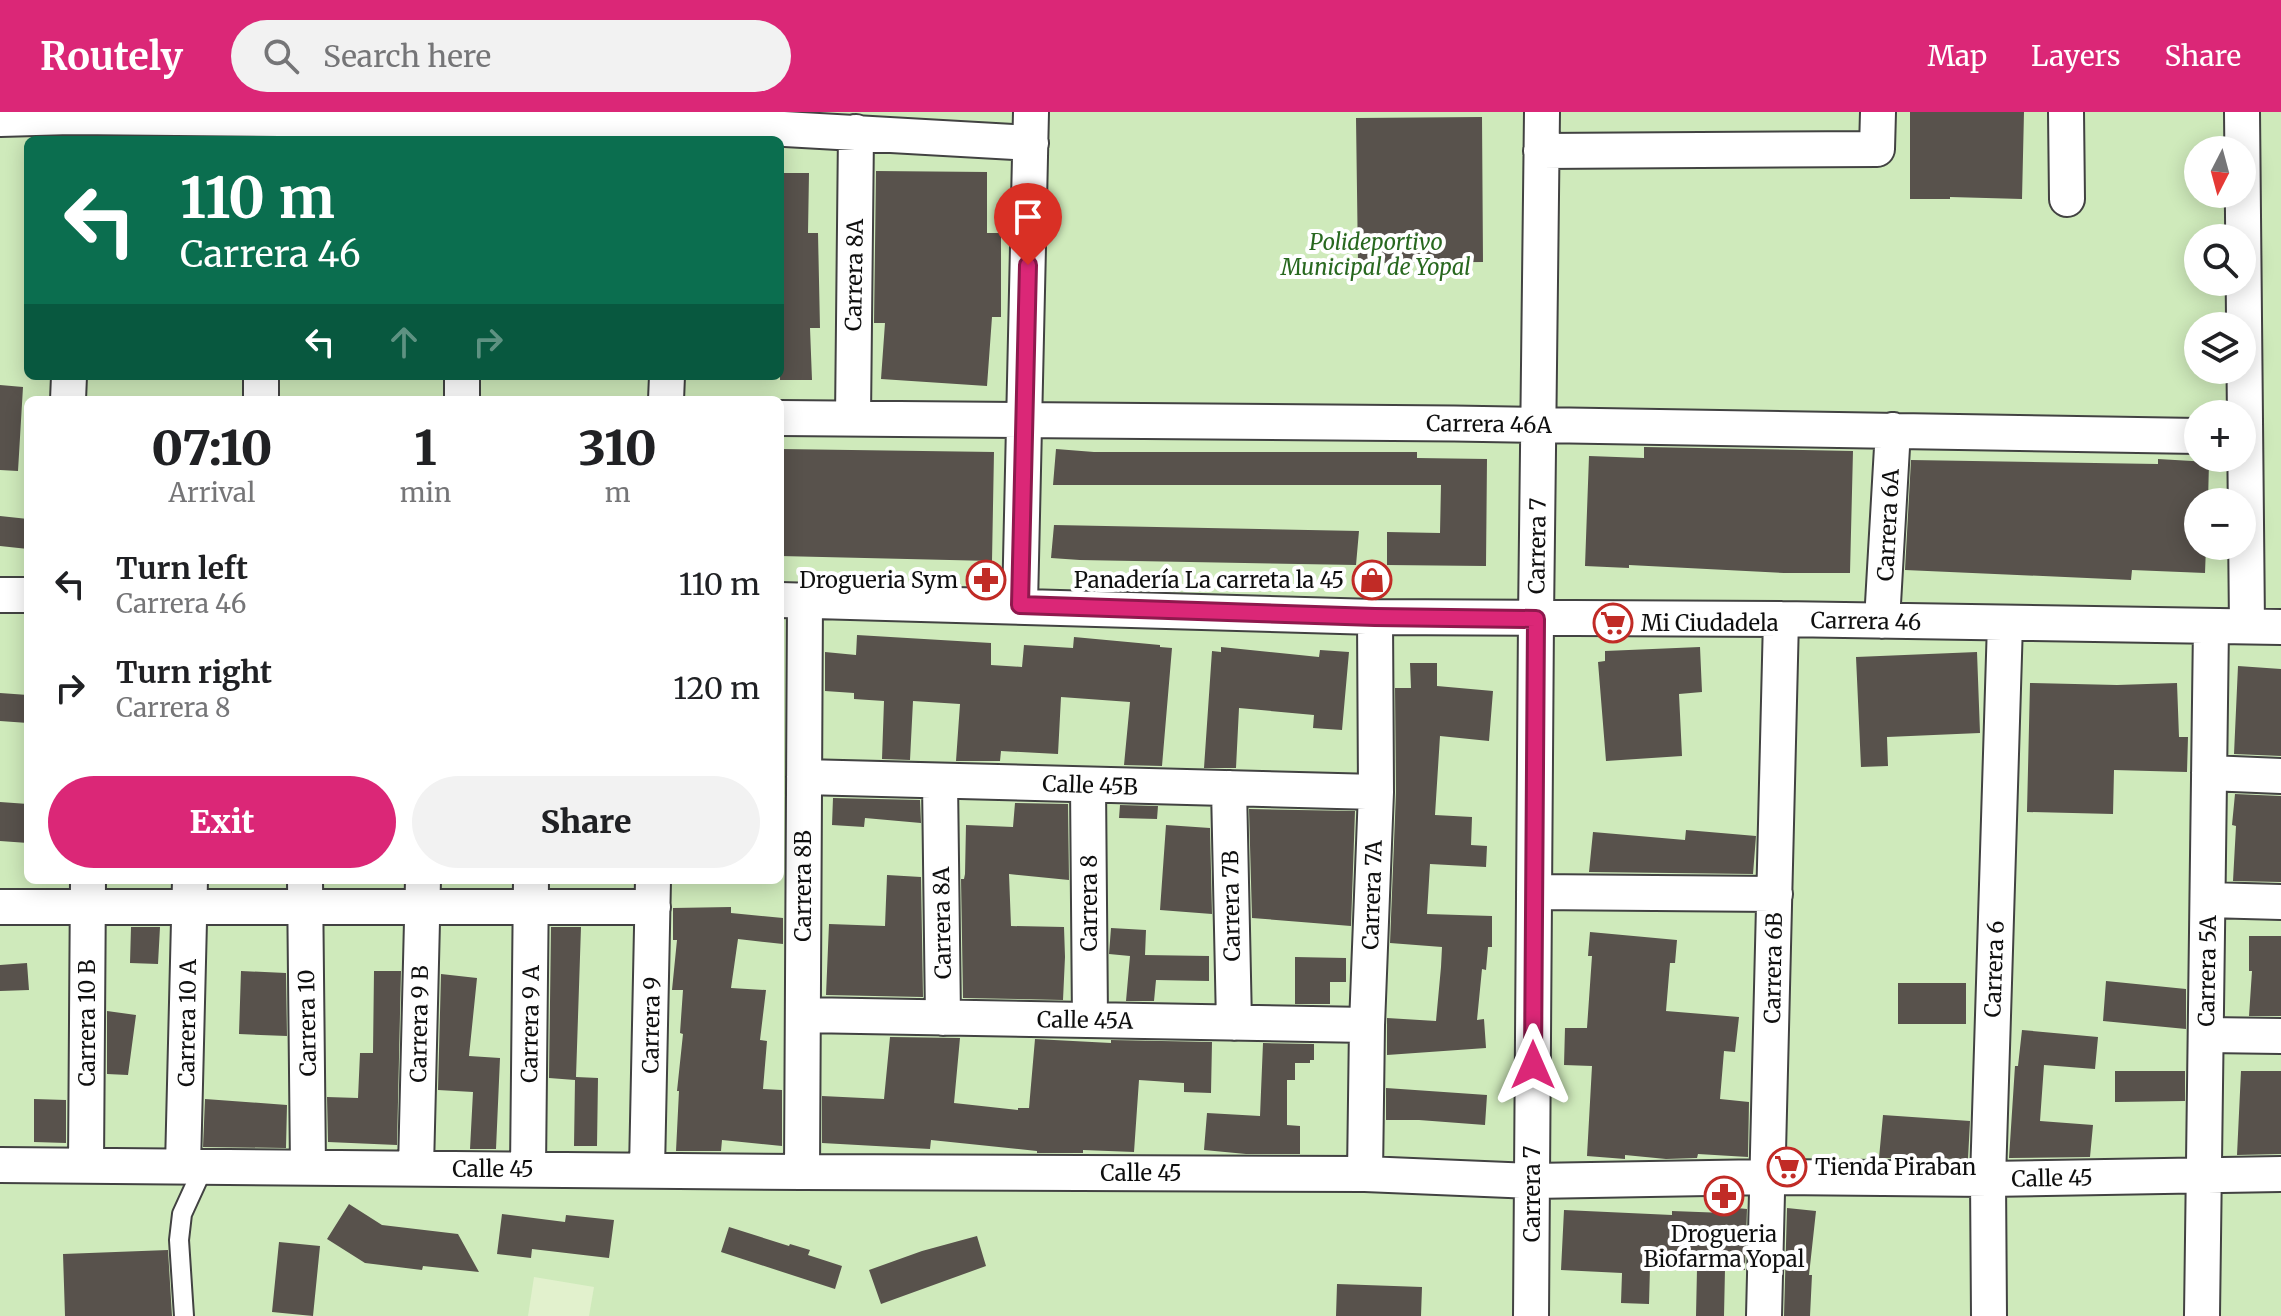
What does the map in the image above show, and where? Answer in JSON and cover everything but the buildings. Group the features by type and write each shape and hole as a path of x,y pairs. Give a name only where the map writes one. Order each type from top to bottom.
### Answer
{"street":[{"name":"Carrera 7","path":"1531,1316 1542,112"},
{"path":"1541,151 1877,149 1878,112"},
{"path":"2066,112 2067,199"},
{"path":"2242,112 2244,400"},
{"path":"0,119 71,123 678,125 856,132 1031,127 1020,605"},
{"name":"Carrera 8A","path":"853,418 856,132"},
{"name":"Carrera 46A","path":"784,418 1540,424 2184,436"},
{"name":"Carrera 6A","path":"1882,621 1893,430"},
{"path":"2245,472 2247,626"},
{"path":"0,595 24,595"},
{"name":"Carrera 46","path":"792,600 1375,617 1781,619 2281,627"},
{"name":"Carrera 8B","path":"792,600 804,777 802,1172"},
{"name":"Carrera 7A","path":"1365,1174 1376,792 1375,617"},
{"name":"Carrera 6B","path":"1764,1316 1781,619"},
{"name":"Carrera 6","path":"1989,1316 1988,1179 2005,623"},
{"name":"Carrera 5A","path":"2202,1316 2211,626"},
{"path":"2209,773 2281,776"},
{"name":"Calle 45B","path":"804,777 1376,792"},
{"name":"Carrera 8A","path":"940,781 943,1018"},
{"name":"Carrera 8","path":"1088,785 1090,1020"},
{"name":"Carrera 7B","path":"1229,788 1234,1023"},
{"path":"1534,892 1775,894"},
{"name":"Carrera 10 A","path":"190,893 194,1166"},
{"name":"Carrera 10","path":"306,893 308,1167"},
{"name":"Carrera 9 B","path":"416,1168 422,893"},
{"path":"0,907 88,894 653,894"},
{"name":"Carrera 10 B","path":"86,1165 88,894"},
{"name":"Carrera 9 A","path":"528,1169 531,894"},
{"name":"Carrera 9","path":"647,1170 653,894"},
{"path":"2208,900 2281,902"},
{"name":"Calle 45A","path":"803,1015 1367,1025"},
{"path":"2207,1035 2281,1036"},
{"name":"Calle 45","path":"0,1165 1365,1174 1532,1181 2281,1174"}],"lane":[{"path":"184,1316 179,1240 194,1166"}],"green space":[{"name":"Polideportivo Municipal de Yopal","path":"0,112 2281,112 2281,1316 0,1316"},
{"path":"534,1277 594,1287 589,1316 528,1316"}],"place":[{"name":"Drogueria Sym","path":"986,580"},
{"name":"Panadería La carreta la 45","path":"1372,580"},
{"name":"Mi Ciudadela","path":"1613,623"},
{"name":"Tienda Piraban","path":"1787,1167"},
{"name":"Drogueria Biofarma Yopal","path":"1724,1196"}],"route":[{"path":"1028,265 1020,605 1536,619 1533,1065"}]}
